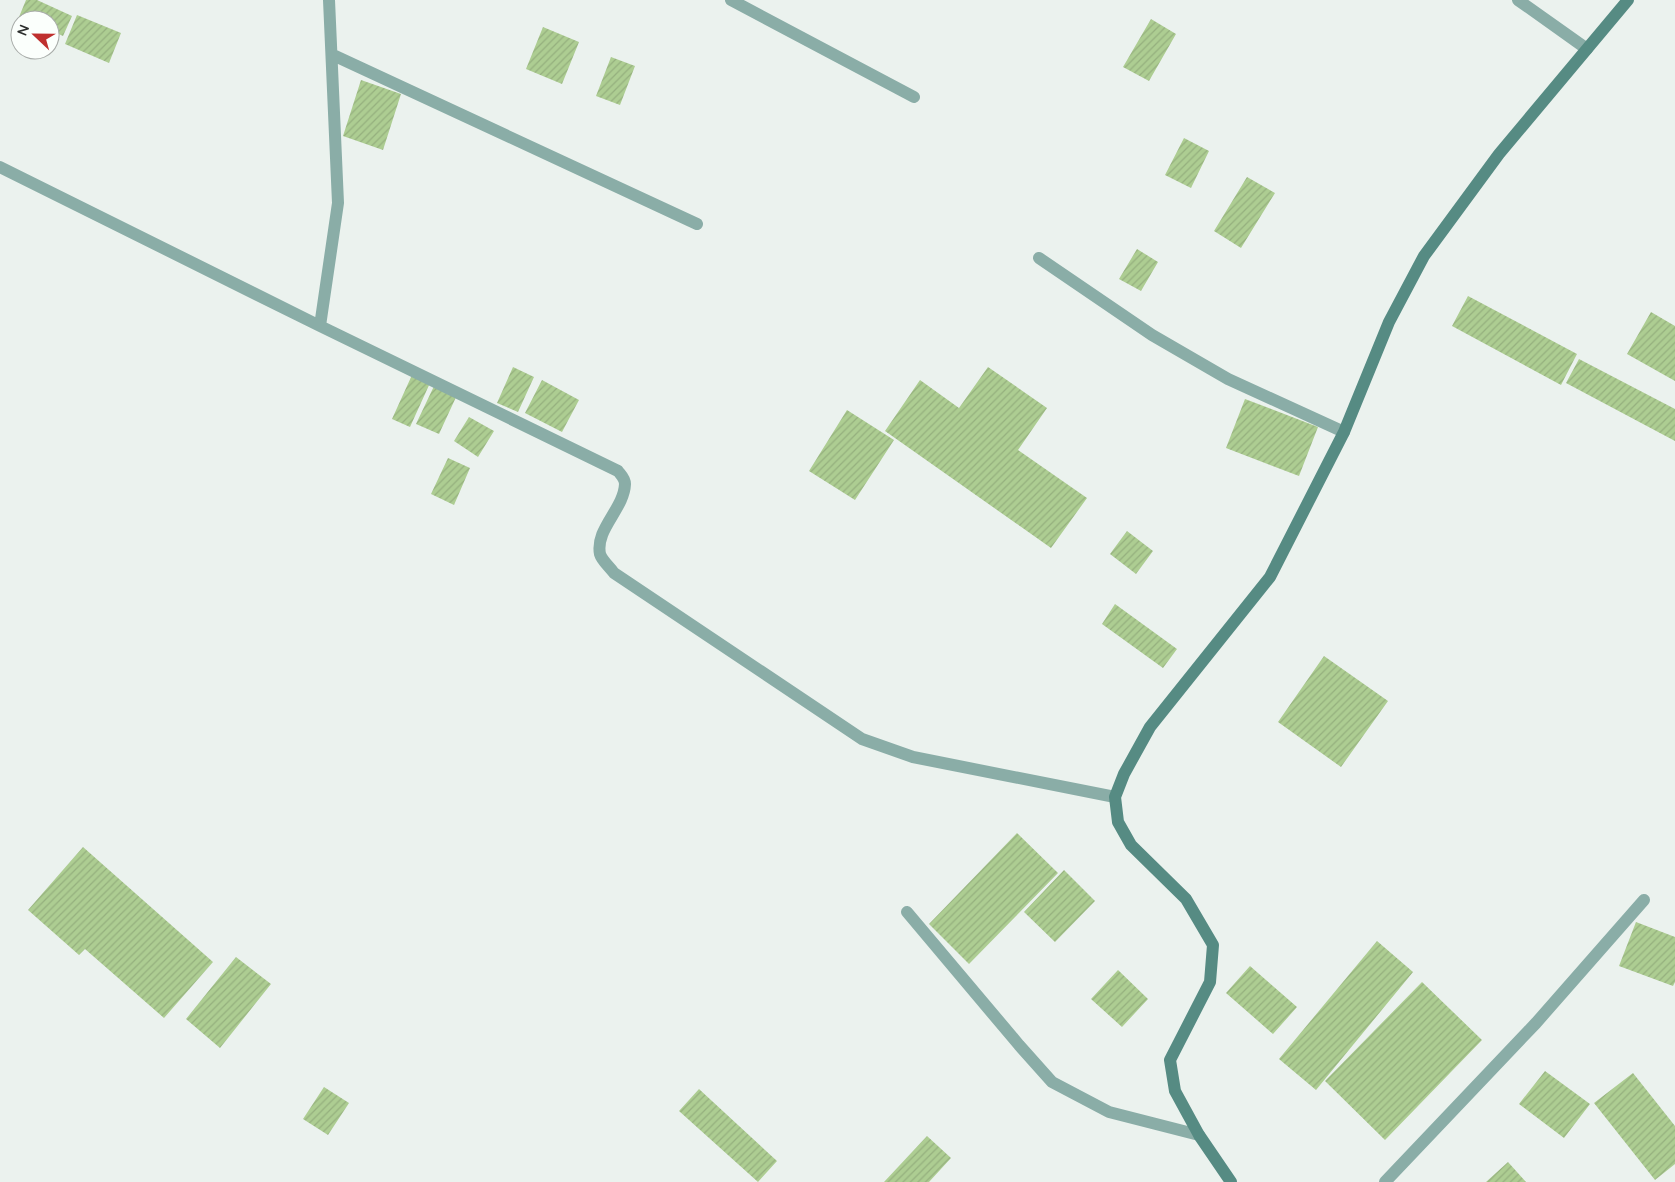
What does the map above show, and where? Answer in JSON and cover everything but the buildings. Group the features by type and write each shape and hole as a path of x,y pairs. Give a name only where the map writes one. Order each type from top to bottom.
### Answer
{"street":[{"path":"320,326 338,203 333,55 329,0"},
{"path":"731,0 914,97"},
{"path":"1518,0 1587,49"},
{"path":"1231,1182 1199,1135 1175,1091 1170,1060 1210,982 1213,945 1186,899 1130,845 1118,822 1115,797 1124,774 1150,727 1270,578 1344,432 1389,322 1424,256 1500,154 1628,0"},
{"path":"333,55 698,224"},
{"path":"0,167 618,471 623,476 625,484 622,496 599,543 601,556 614,573 862,739 913,757 1115,797"},
{"path":"1039,258 1152,334 1228,379 1344,432"},
{"path":"1385,1182 1536,1023 1644,900"},
{"path":"907,912 1052,1082 1109,1112 1199,1135"}]}
